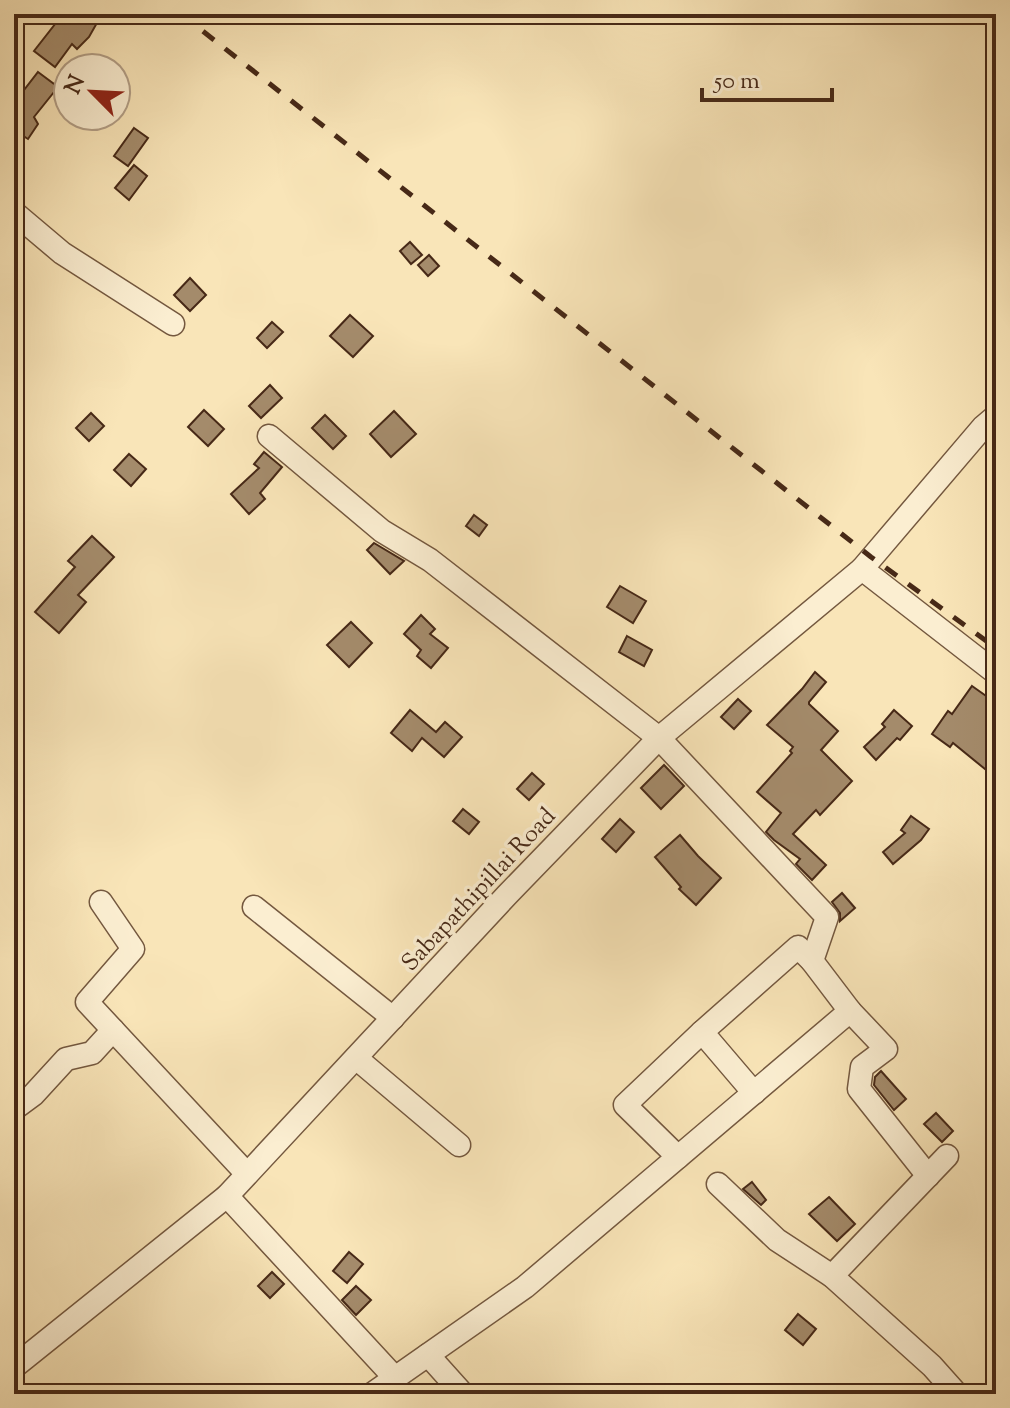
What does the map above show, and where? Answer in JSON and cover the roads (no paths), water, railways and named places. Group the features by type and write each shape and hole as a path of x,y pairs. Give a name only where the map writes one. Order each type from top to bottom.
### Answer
{"street":[{"path":"14,216 17,215 62,253 173,324"},
{"name":"Sabapathipillai Road","path":"14,1367 227,1196 507,895 659,738 862,569 983,427 996,416"},
{"path":"269,436 382,531 430,560 659,738 827,917 812,961"},
{"path":"862,569 996,673"},
{"path":"101,902 133,949 87,1002 247,1174"},
{"path":"254,907 393,1018"},
{"path":"678,1157 625,1105 798,947 850,1011 886,1049 862,1067 859,1089 928,1176"},
{"path":"372,1394 525,1287 850,1011"},
{"path":"14,1109 33,1095 66,1059 92,1053 113,1030"},
{"path":"702,1032 754,1093"},
{"path":"356,1058 459,1145"},
{"path":"832,1276 947,1156"},
{"path":"718,1184 777,1240 832,1276 932,1366 957,1394"},
{"path":"227,1196 395,1378"},
{"path":"428,1355 463,1394"}],"railway":[{"path":"181,14 871,557 996,648"}]}
